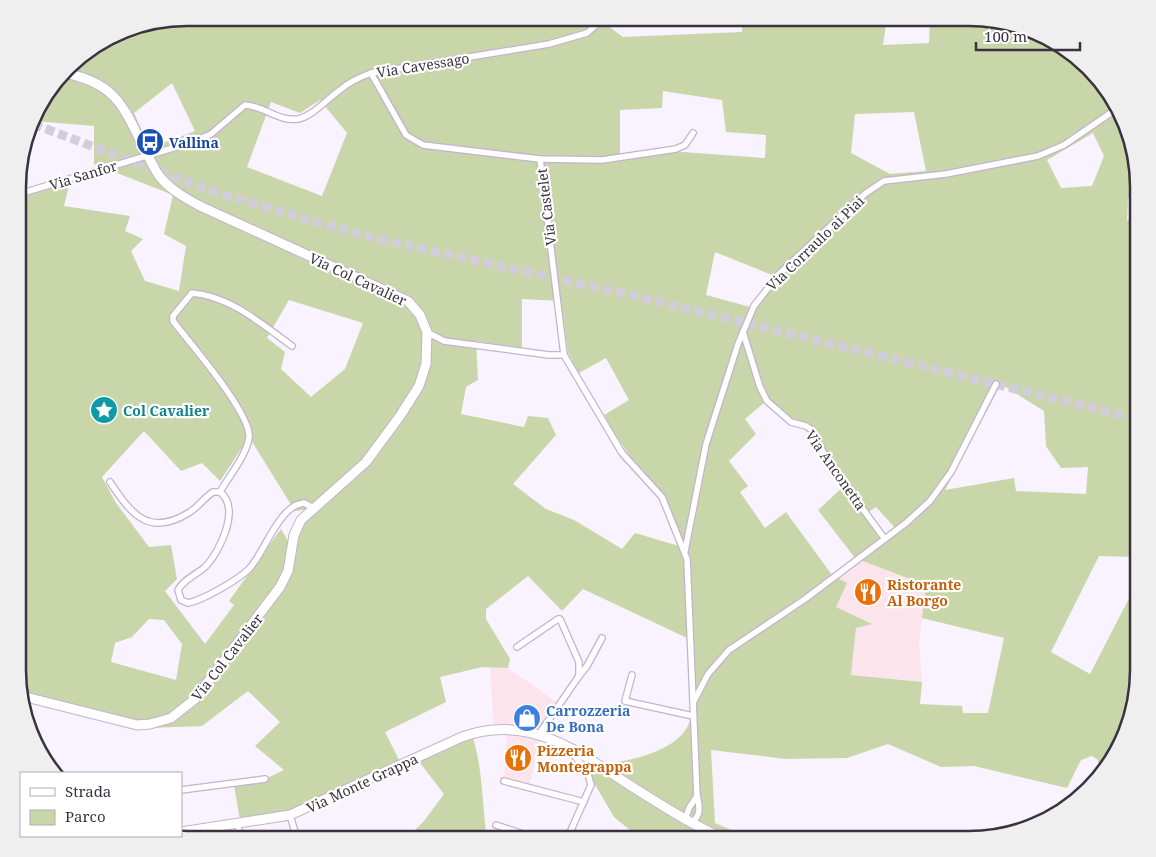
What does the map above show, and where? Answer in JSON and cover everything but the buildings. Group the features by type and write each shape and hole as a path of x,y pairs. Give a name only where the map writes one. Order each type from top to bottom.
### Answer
{"main road":[{"name":"Via Col Cavalier","path":"29,698 137,725 156,723 181,712 195,699 221,667 280,587 288,571 296,530 314,508 366,462 400,416 424,372 428,347 427,332 416,310 402,298 188,200 175,191 160,176 126,112 110,91 93,80 72,75"},
{"name":"Via Monte Grappa","path":"195,830 290,816 468,735 489,730 508,729 539,734 573,748 688,822 706,831"}],"street":[{"name":"Via Cavessago","path":"148,154 202,138 220,127 245,105 254,105 281,118 297,119 308,115 342,88 371,73 549,44 587,33 594,27"},
{"path":"371,73 406,135 423,145 540,159"},
{"name":"Via Corraulo ai Piai","path":"685,551 706,444 743,332 754,306 779,274 866,194 884,181 946,174 1038,156 1064,146 1111,113"},
{"name":"Via Castelet","path":"685,551 662,497 622,453 564,355 540,159 602,160 676,149 686,145 694,133"},
{"name":"Via Sanfor","path":"26,192 148,154"},
{"path":"220,492 246,446 248,430 236,405 173,321 173,316 192,293 201,294 233,306 292,346"},
{"path":"427,332 444,341 549,355 564,355"},
{"name":"Via Anconetta","path":"743,332 765,398 790,422 806,426 812,430 827,460 884,538"},
{"path":"693,703 708,674 730,650 805,599 922,509 944,483 996,384"},
{"path":"110,482 130,511 139,519 152,522 177,519 192,511 211,493 220,492"},
{"path":"220,492 225,497 228,509 225,531 208,563 179,587 178,593 184,602 195,600 234,580 249,569 290,508 304,503 314,508"},
{"path":"685,551 687,559 699,814 688,822"},
{"path":"517,647 560,619 579,662 579,676"},
{"path":"539,734 588,666 602,638"},
{"path":"632,675 625,701 693,716"},
{"path":"571,830 591,788 591,780 587,771 572,753 573,748"},
{"path":"182,790 265,779"},
{"path":"504,781 584,802"},
{"path":"688,822 689,808 697,796"},
{"path":"290,816 294,830"},
{"path":"238,824 239,830"},
{"path":"496,825 512,830"}],"shaded area":[{"path":"855,558 927,585 919,641 922,682 851,675 856,628 871,624 835,607 832,575"},
{"path":"490,668 508,668 558,703 541,737 529,786 504,778 507,731 494,731"}],"green space":[{"path":"187,26 609,27 623,37 742,32 742,27 886,27 883,45 929,43 930,27 979,27 998,29 998,35 1008,31 1030,38 1058,53 1075,66 1097,89 1113,116 1124,146 1130,187 1127,221 1130,218 1129,557 1099,556 1051,652 1090,674 1129,598 1128,691 1118,731 1103,759 1098,766 1098,760 1092,756 1081,760 1067,788 974,766 941,767 888,744 847,758 786,759 711,750 715,823 733,831 631,831 614,817 587,771 598,763 624,761 654,752 667,746 679,737 687,727 691,715 691,676 687,638 583,589 562,611 528,576 486,609 486,619 510,659 508,668 482,667 440,677 446,702 385,732 402,766 315,808 278,821 241,826 234,785 265,779 284,770 255,746 280,722 248,691 202,726 149,728 29,701 27,680 26,189 71,177 64,206 130,216 125,231 143,239 131,251 145,281 179,291 186,246 164,234 173,195 94,164 94,126 40,122 53,98 66,81 98,53 135,35 166,28","holes":["172,83 195,131 150,148 134,113","663,91 722,100 726,132 766,135 765,158 683,152 620,155 620,110 662,108","320,100 347,133 322,196 247,167 271,102 300,113","914,112 926,171 890,174 851,153 855,114","1093,133 1104,156 1092,186 1061,188 1047,160","715,252 777,277 754,308 706,295","522,299 561,301 568,353 579,373 606,358 629,400 604,415 623,446 665,505 682,537 679,546 635,533 622,549 574,520 546,509 513,484 556,435 548,418 528,416 524,427 461,414 466,387 478,380 476,341 522,348","289,300 363,323 345,369 311,397 281,369 285,352 267,338","1001,384 1044,411 1046,446 1061,468 1088,467 1086,494 1016,491 1014,478 945,490","765,402 811,432 845,485 818,510 855,558 926,585 922,618 1004,638 988,713 963,713 962,706 920,704 922,682 851,675 856,628 872,624 836,607 847,583 832,575 786,512 765,528 740,492 748,486 729,461 756,434 745,419","144,431 181,471 202,463 220,481 249,437 295,511 319,508 288,541 281,529 229,601 234,605 205,644 165,591 177,579 171,545 149,547 116,503 102,477","876,507 897,530 884,539 866,514","149,619 164,620 182,644 176,680 111,662 115,643 132,637"]},
{"path":"472,735 480,773 486,830 415,830 444,794 417,759"}],"tunnel":[{"path":"38,126 214,192 373,238 644,298 1130,417"}],"place":[{"name":"Vallina","path":"150,142"},
{"name":"Col Cavalier","path":"104,410"},
{"name":"Ristorante Al Borgo","path":"868,592"},
{"name":"Carrozzeria De Bona","path":"527,718"},
{"name":"Pizzeria Montegrappa","path":"518,758"}]}
